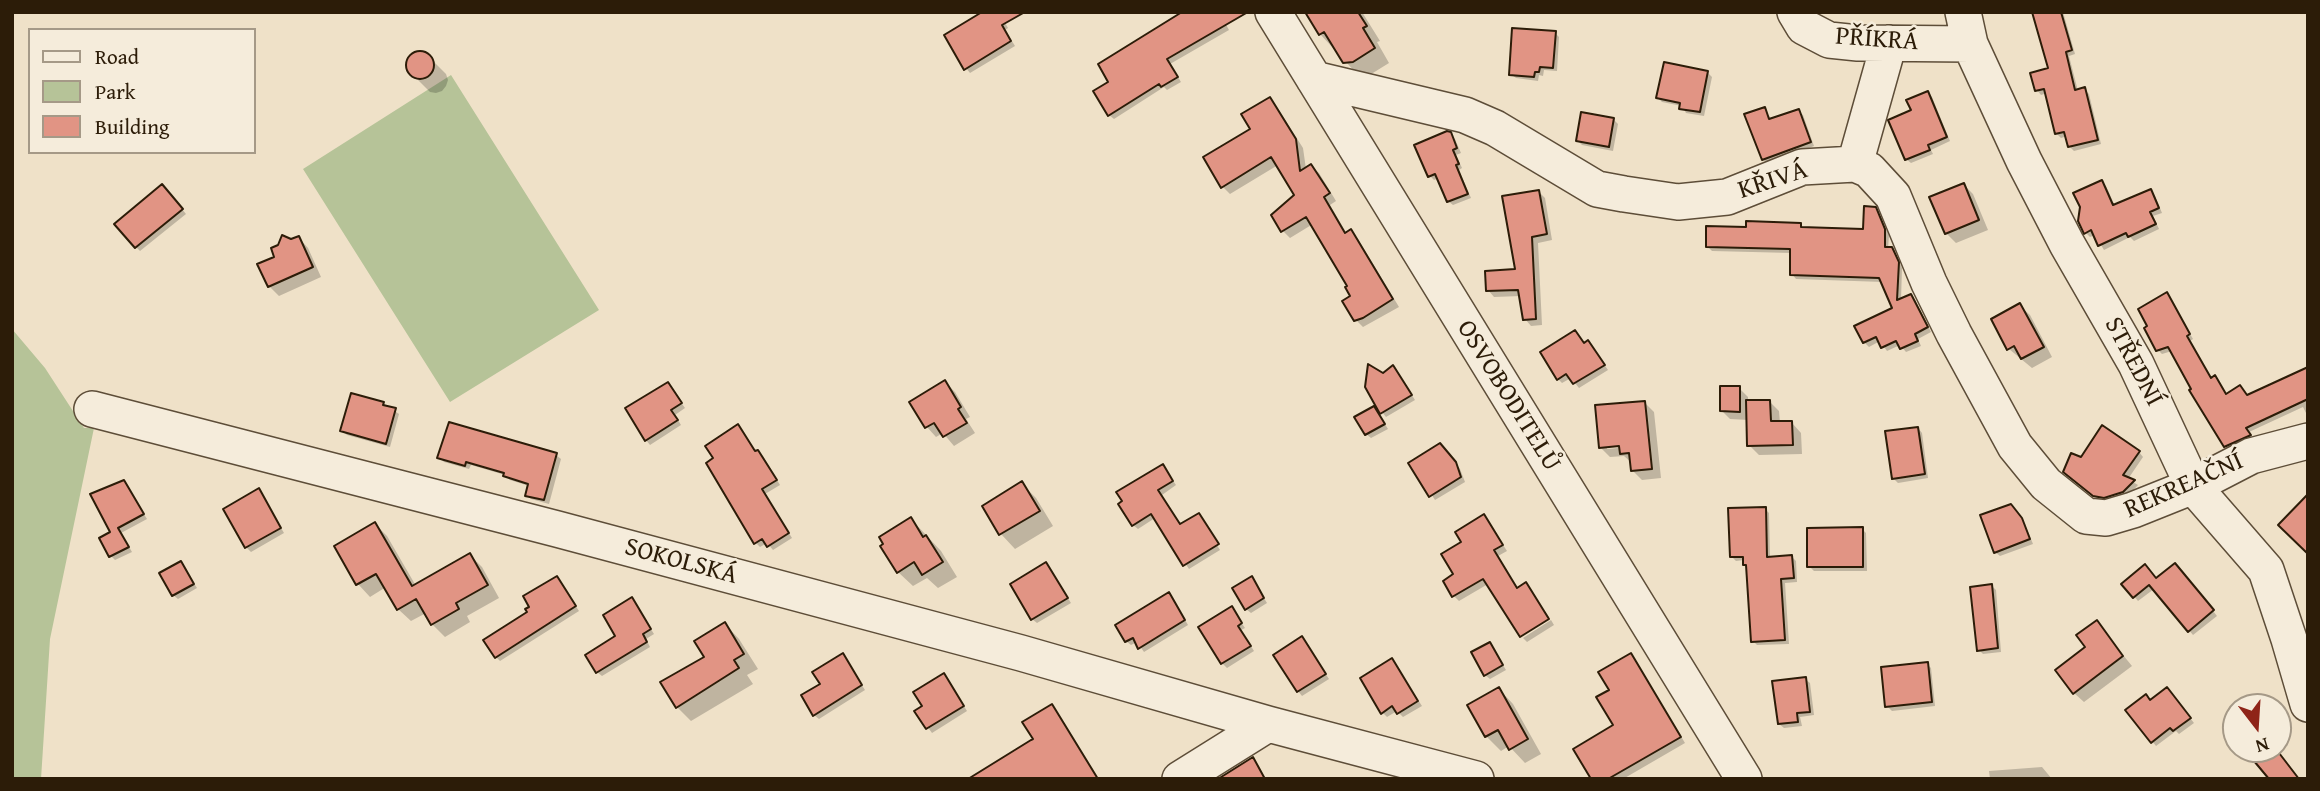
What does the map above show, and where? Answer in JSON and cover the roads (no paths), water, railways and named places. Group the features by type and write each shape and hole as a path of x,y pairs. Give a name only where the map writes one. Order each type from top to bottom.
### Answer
{"street":[{"name":"OSVOBODITELŮ","path":"1273,12 1744,779"},
{"name":"PŘÍKRÁ","path":"1795,12 1804,27 1829,40 1858,43 1889,43 1966,28"},
{"name":"STŘEDNÍ","path":"1966,28 2049,211 2136,364 2193,486 2266,570 2308,704"},
{"path":"1855,164 1889,43"},
{"name":"KŘIVÁ","path":"1314,79 1465,115 1495,128 1597,189 1625,194 1678,202 1727,197 1802,167 1855,164"},
{"name":"REKREAČNÍ","path":"1855,164 1869,170 1893,196 1929,283 2015,446 2046,484 2086,516 2106,518 2133,510 2193,486 2251,456 2308,441"},
{"name":"SOKOLSKÁ","path":"92,409 557,528 1476,779"},
{"path":"1180,779 1268,724"}]}
